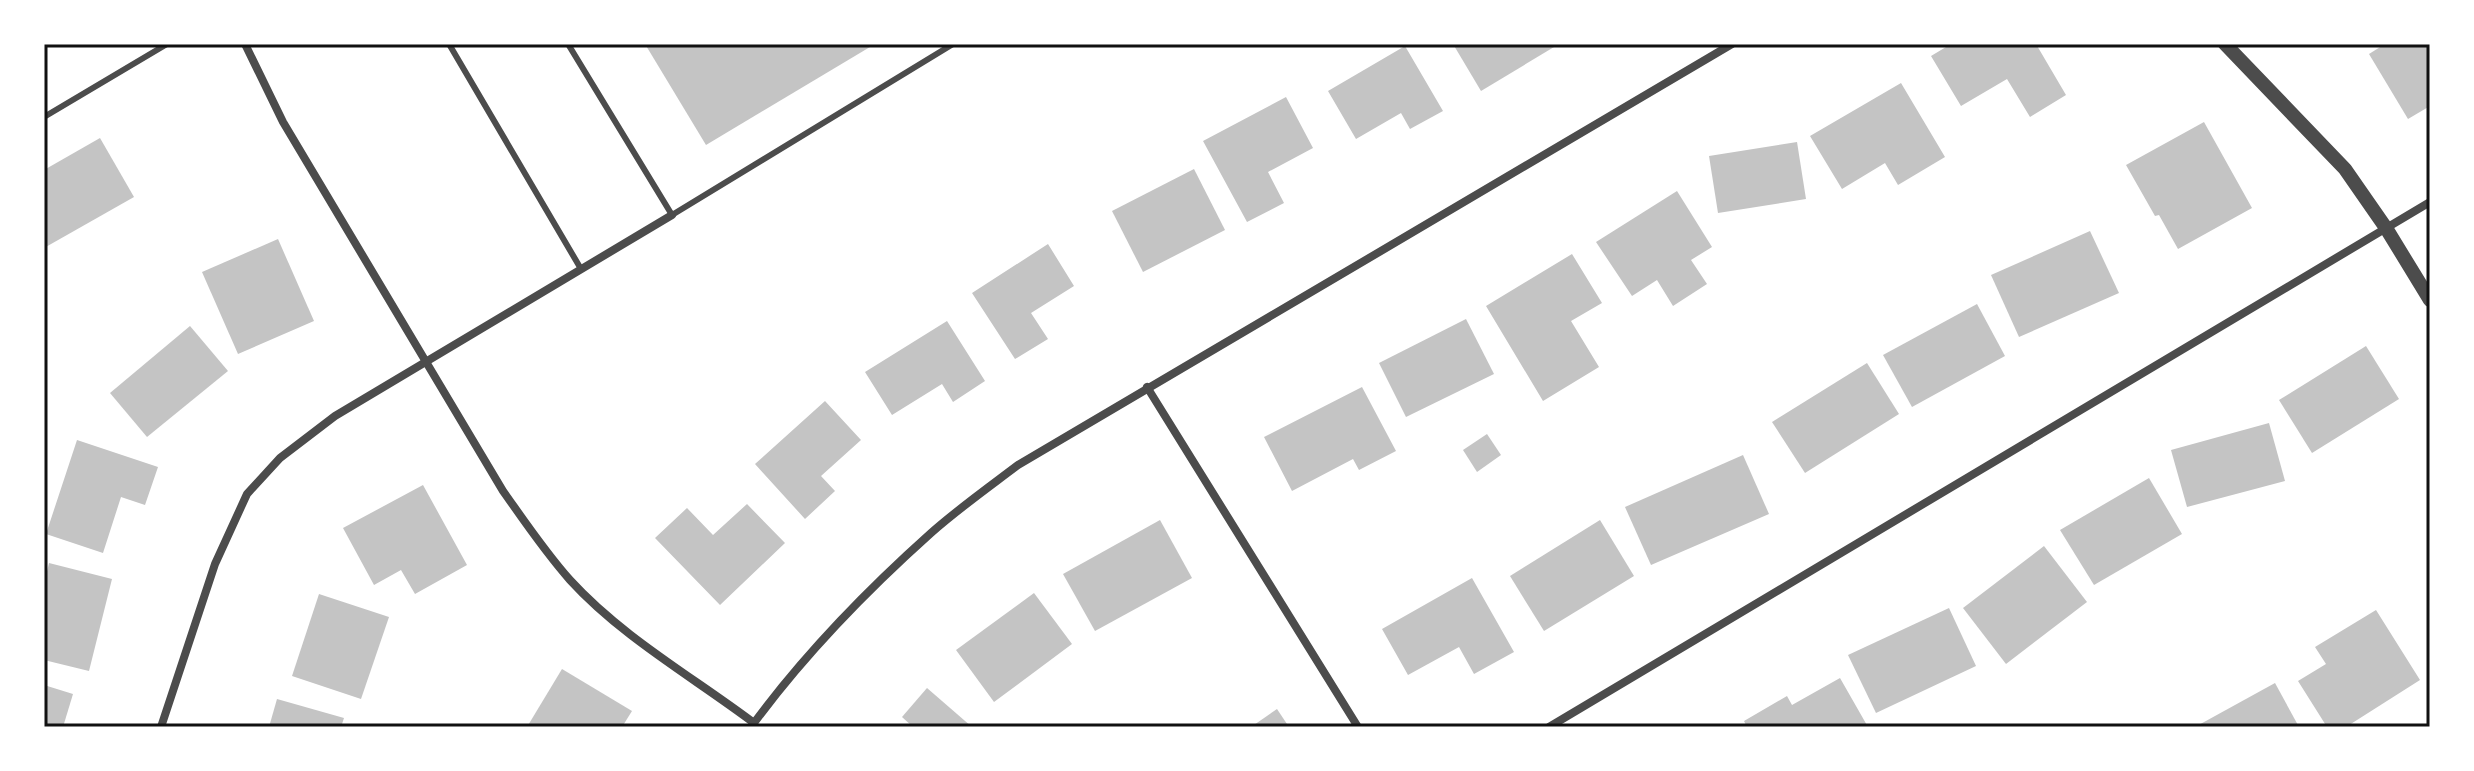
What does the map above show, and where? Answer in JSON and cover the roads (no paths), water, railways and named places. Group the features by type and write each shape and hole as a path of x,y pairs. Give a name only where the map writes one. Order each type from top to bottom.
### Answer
{"street":[{"path":"245,44 283,122 503,491 536,538 571,581 608,616 753,725 794,670 853,608 933,531 1018,465 1732,44"},
{"path":"2225,44 2345,169 2430,300"},
{"path":"1549,727 2430,202"},
{"path":"161,727 215,564 247,494 280,458 335,416 672,215"},
{"path":"1147,387 1358,727"}],"lane":[{"path":"44,117 167,44"},
{"path":"449,44 581,269"},
{"path":"568,44 672,215 953,44"}]}
